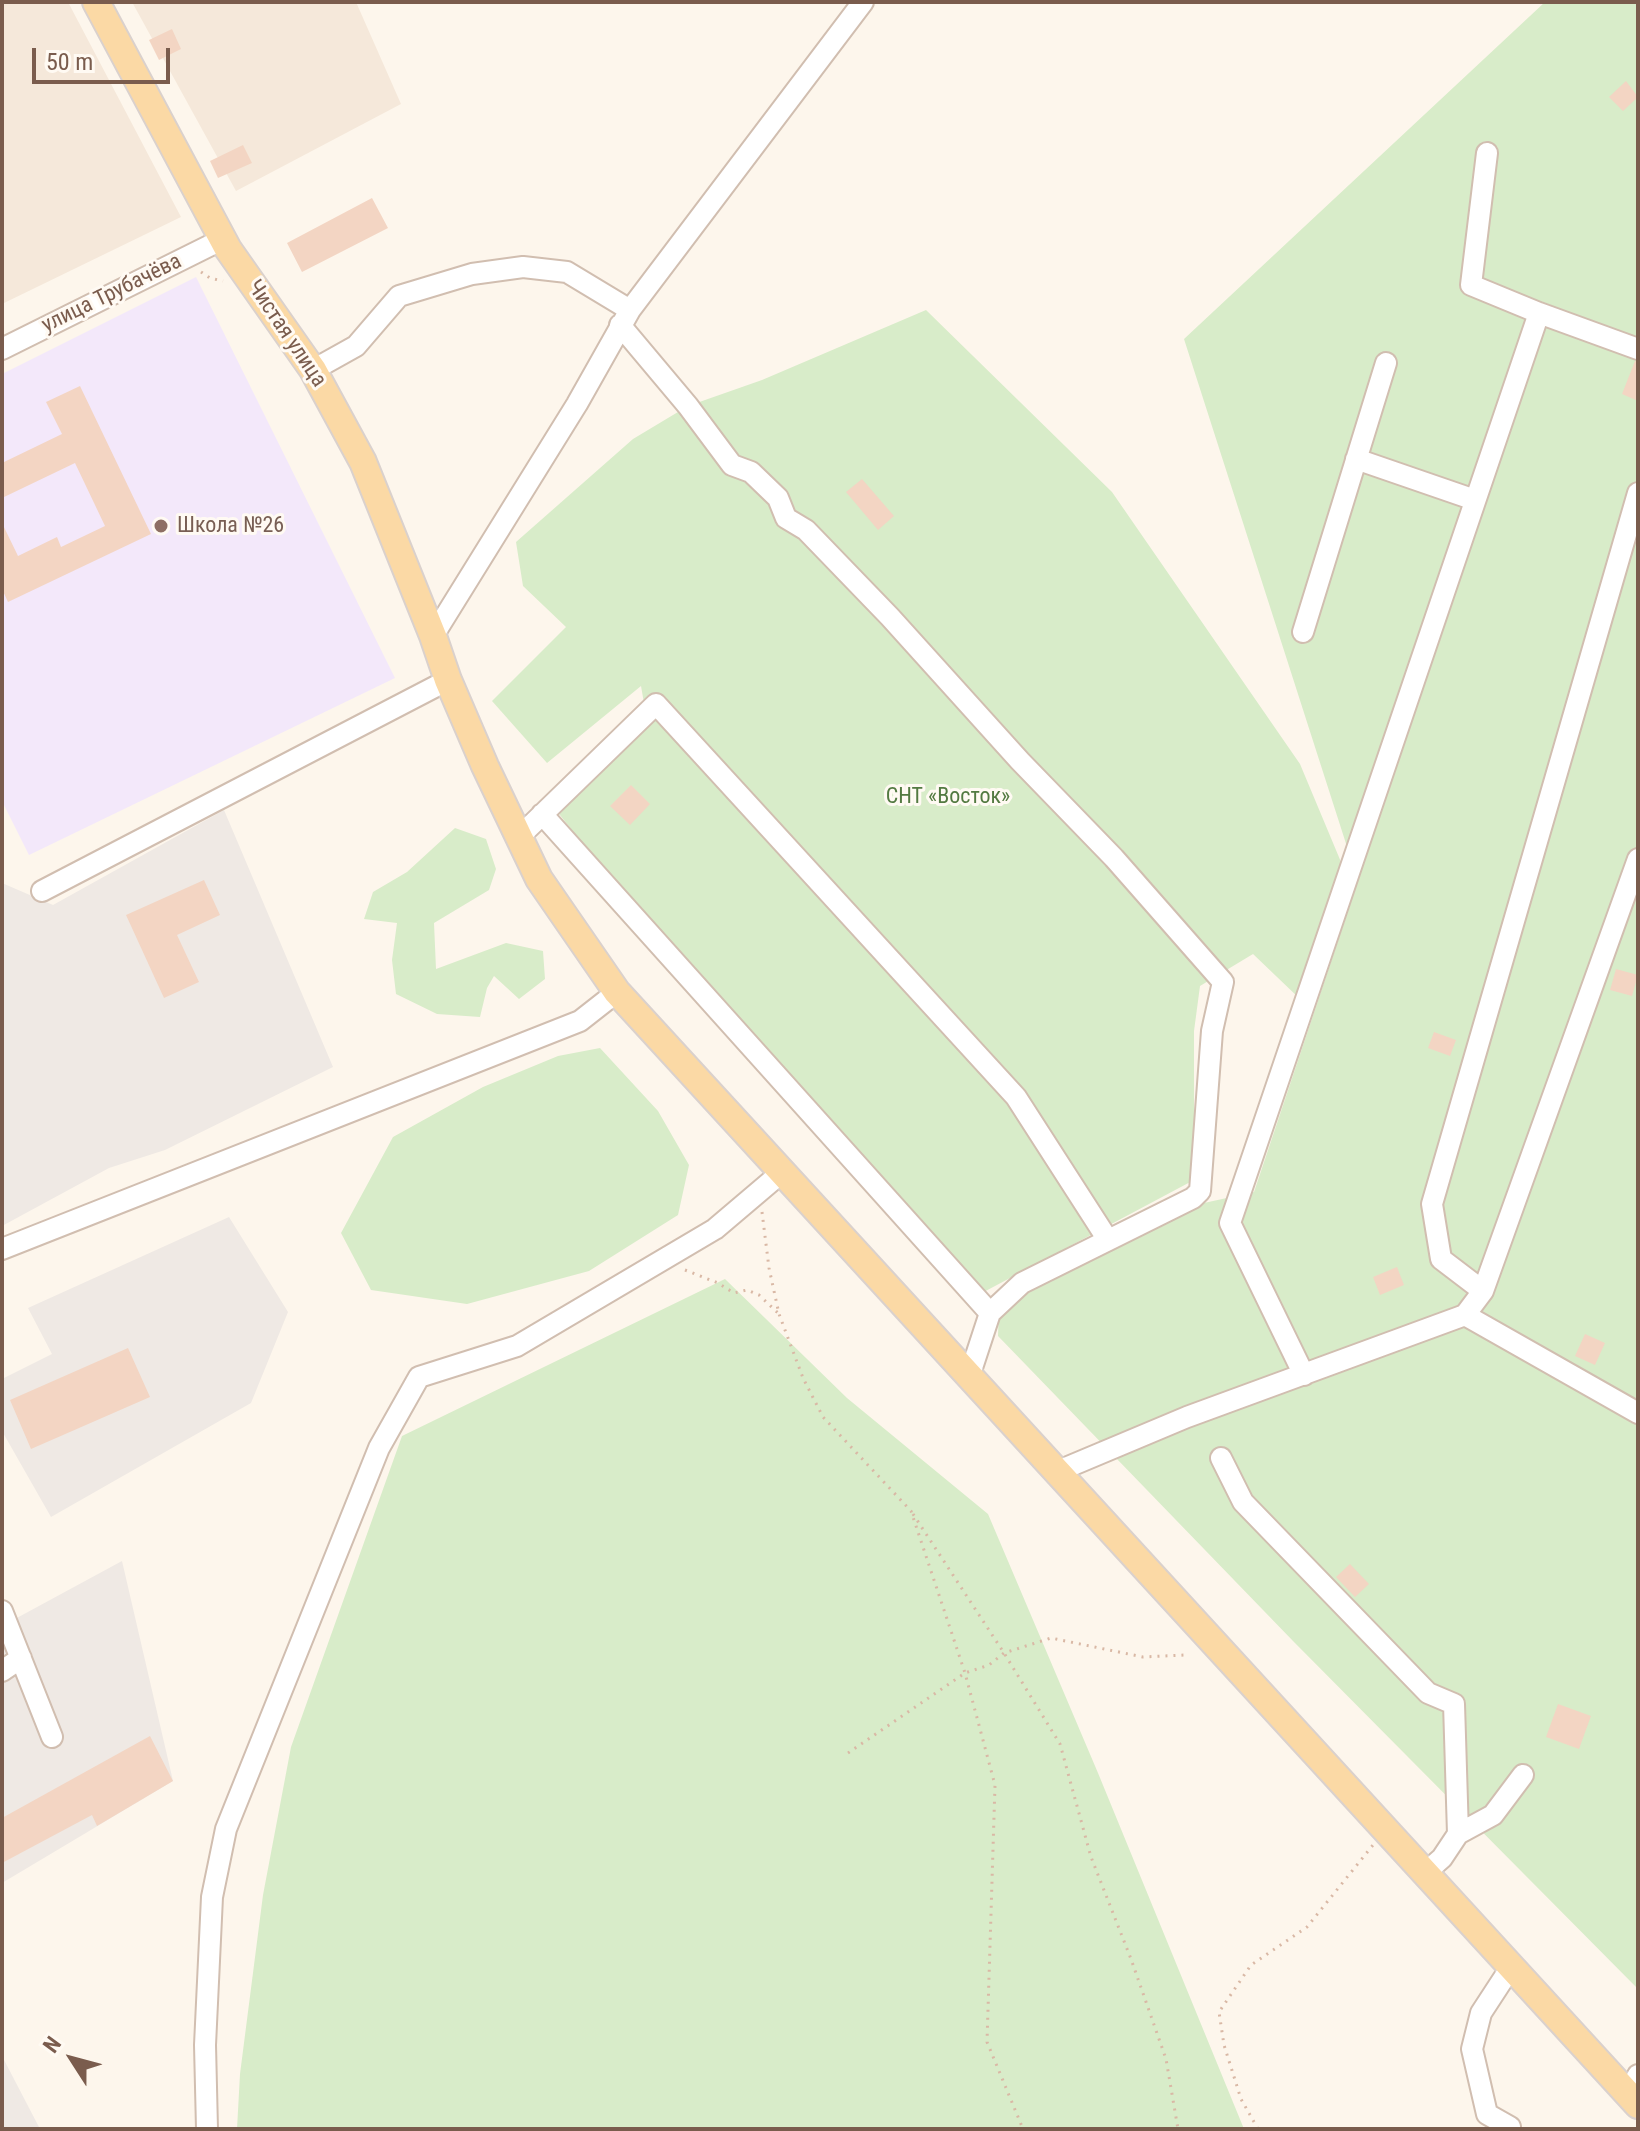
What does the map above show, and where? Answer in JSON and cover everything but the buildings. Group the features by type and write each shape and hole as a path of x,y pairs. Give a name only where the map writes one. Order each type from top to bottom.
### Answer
{"main road":[{"name":"Чистая улица","path":"96,2 223,239 313,370 363,462 448,680 539,879 617,992 1511,1967 1635,2091"}],"street":[{"path":"433,636 577,404 625,317 863,2"},
{"path":"1487,153 1471,285 1638,349"},
{"name":"улица Трубачёва","path":"2,349 223,239"},
{"path":"313,370 356,346 399,296 472,274 523,267 567,272 625,317 732,465 751,472 778,498 786,518 806,530 890,617 1020,761 1114,858 1223,982 1212,1031 1200,1191 1193,1198 1022,1283 990,1313 969,1377"},
{"path":"1304,1375 1230,1223 1539,313"},
{"path":"1303,632 1386,363"},
{"path":"1356,459 1475,500"},
{"path":"1483,1291 1441,1259 1432,1204 1638,493"},
{"path":"42,891 448,680"},
{"path":"519,837 656,704 1016,1097 1108,1240"},
{"path":"542,814 990,1313"},
{"path":"1056,1472 1187,1417 1465,1315 1483,1291 1638,859"},
{"path":"2,1249 580,1021 617,992"},
{"path":"207,2129 205,2045 212,1897 226,1829 379,1448 419,1377 517,1346 715,1229 781,1173"},
{"path":"1465,1315 1638,1413"},
{"path":"1221,1458 1243,1502 1428,1693 1454,1704 1458,1834"},
{"path":"2,1611 52,1737"},
{"path":"2,1671 21,1658"},
{"path":"1425,1873 1442,1858 1458,1834 1493,1815 1523,1775"},
{"path":"1510,2127 1487,2114 1472,2049 1481,2013 1511,1967"}],"path":[{"path":"759,1193 779,1314 803,1378 823,1417 911,1511 1060,1744 1091,1857 1166,2059 1178,2129"},
{"path":"672,1256 683,1269 734,1293 747,1290 759,1295 779,1314"},
{"path":"911,1511 965,1673 995,1785 987,2042 1023,2129"},
{"path":"848,1753 855,1745 965,1673 989,1665 1004,1653 1051,1638 1143,1657 1185,1655"},
{"path":"1258,2129 1241,2099 1224,2045 1219,2012 1251,1965 1307,1927 1385,1830"}],"shaded area":[{"path":"2,2 68,2 181,217 2,304"},
{"path":"132,2 356,2 401,104 236,191"},
{"name":"Школа №26","path":"196,277 395,678 29,855 2,801 2,374"},
{"path":"224,810 333,1067 165,1150 109,1168 2,1226 2,883 53,905"},
{"path":"229,1217 288,1312 251,1403 51,1517 2,1431 2,1379 52,1354 28,1308"},
{"path":"122,1561 173,1781 2,1883 2,1626"},
{"path":"2,2056 40,2129 2,2129"}],"green space":[{"path":"1545,2 1638,2 1638,1989 1293,1641 998,1336 999,1307 1030,1279 1204,1203 1254,1192 1358,881 1184,339"},
{"name":"СНТ «Восток»","path":"926,310 1112,492 1300,764 1341,862 1337,896 1300,999 1253,954 1200,986 1194,1031 1194,1180 980,1294 632,906 556,810 648,726 641,686 547,763 492,701 566,627 523,586 516,542 633,439 688,406 762,380"},
{"path":"455,828 486,839 496,869 489,890 434,923 436,969 506,943 543,951 545,979 519,999 494,976 487,988 480,1017 437,1014 396,994 392,960 397,923 364,919 373,892 407,872"},
{"path":"600,1048 658,1111 689,1165 678,1215 589,1271 467,1304 371,1290 341,1233 393,1137 483,1087 558,1056"},
{"path":"725,1279 847,1398 988,1514 1244,2129 237,2129 240,2074 263,1895 291,1747 402,1436"}],"place":[{"name":"Школа №26","path":"161,526"}]}
